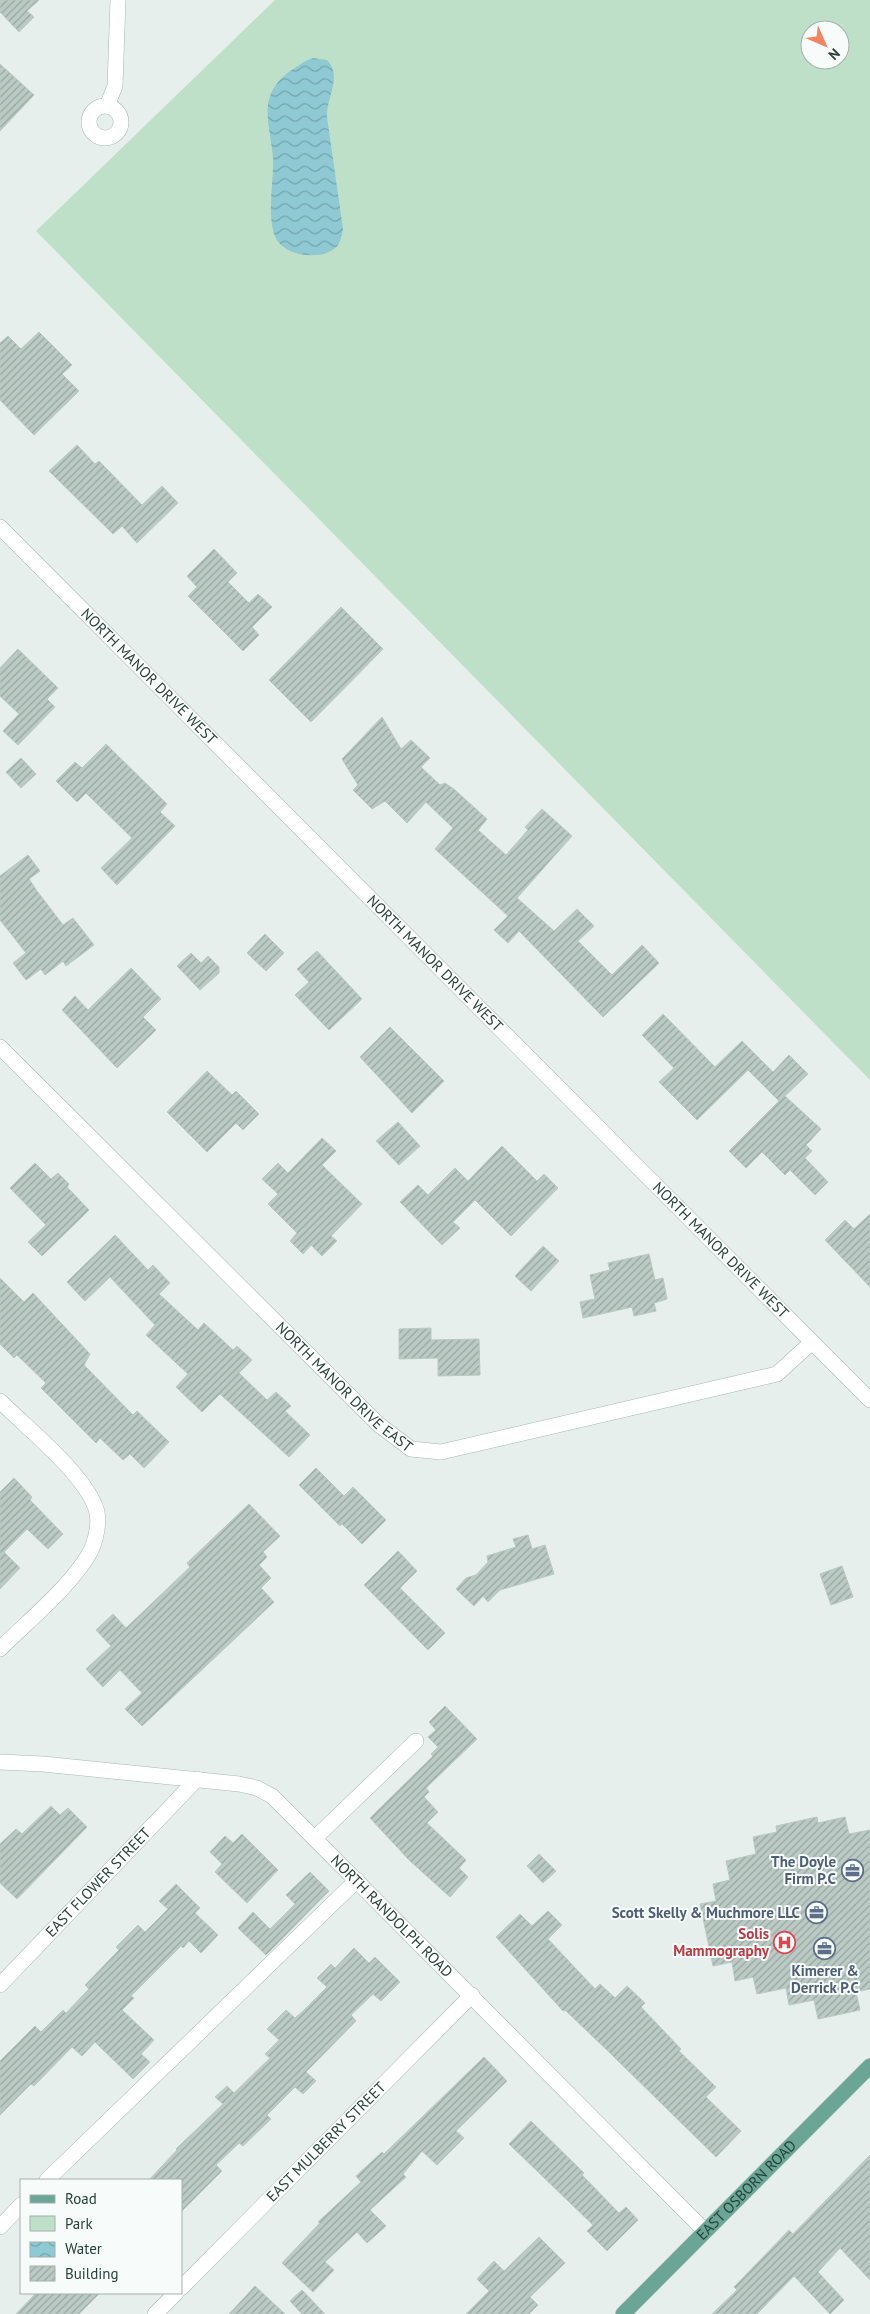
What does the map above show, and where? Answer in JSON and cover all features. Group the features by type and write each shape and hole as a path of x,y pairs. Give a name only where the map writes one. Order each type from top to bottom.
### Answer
{"main road":[{"name":"EAST OSBORN ROAD","path":"623,2314 870,2066"}],"street":[{"path":"107,106 115,86 118,0"},
{"name":"NORTH MANOR DRIVE WEST","path":"0,527 870,1400"},
{"name":"NORTH MANOR DRIVE EAST","path":"0,1047 378,1424 411,1449 441,1452 777,1374 812,1342"},
{"path":"0,1649 70,1579 90,1553 98,1525 96,1507 72,1472 3,1410"},
{"path":"316,1838 416,1741"},
{"name":"NORTH RANDOLPH ROAD","path":"0,1762 43,1764 197,1779 257,1788 272,1796 316,1838 705,2231"},
{"name":"EAST FLOWER STREET","path":"0,1985 197,1779"},
{"path":"48,2179 357,1880"},
{"name":"EAST MULBERRY STREET","path":"182,2287 472,1995"},
{"path":"0,2227 20,2206"},
{"path":"155,2314 175,2294"}],"green space":[{"path":"275,0 870,0 870,1080 36,231"}],"water":[{"path":"313,58 327,60 332,66 334,73 327,117 343,229 336,247 327,253 318,255 292,252 278,241 274,234 271,215 273,158 268,122 269,100 279,80 290,71"}],"building":[{"path":"0,0 39,0 27,11 34,17 19,32 0,12"},
{"path":"0,64 34,95 0,131"},
{"path":"39,332 72,365 62,374 79,391 34,435 0,400 0,343 8,336 21,349"},
{"path":"77,445 95,464 99,461 142,505 162,486 178,503 137,543 122,526 113,534 49,471"},
{"path":"214,549 237,573 228,582 249,603 258,594 272,607 252,627 259,635 243,651 188,596 197,587 187,576"},
{"path":"341,607 383,649 311,722 269,680"},
{"path":"18,649 58,688 47,699 55,707 18,745 3,731 19,714 0,696 0,668"},
{"path":"382,717 401,749 411,740 430,758 421,767 440,785 445,783 455,790 487,819 478,830 506,855 528,830 525,827 542,809 572,836 517,898 554,931 577,909 594,926 578,941 612,975 642,945 659,963 603,1017 519,931 508,943 494,930 508,916 435,849 453,828 426,802 407,823 385,801 372,809 353,790 358,785 342,759"},
{"path":"106,744 167,804 160,812 175,826 117,885 101,868 132,838 86,793 77,802 56,781 75,762 82,768"},
{"path":"21,758 36,774 21,788 6,772"},
{"path":"28,855 40,871 29,879 37,891 63,925 73,918 94,945 66,966 63,961 45,975 41,969 26,980 13,963 26,953 0,920 0,876"},
{"path":"265,934 284,953 266,971 247,953"},
{"path":"317,951 362,999 329,1030 295,995 309,982 297,969"},
{"path":"191,953 201,963 208,956 219,967 219,973 200,990 177,966"},
{"path":"131,968 161,999 143,1017 156,1030 117,1068 62,1010 75,996 88,1010"},
{"path":"663,1014 715,1067 742,1041 773,1072 789,1055 808,1074 785,1096 821,1129 806,1145 812,1151 805,1158 828,1182 815,1195 790,1170 785,1175 762,1152 746,1168 729,1151 779,1101 748,1070 697,1120 659,1082 674,1068 642,1035"},
{"path":"390,1027 444,1081 412,1113 360,1057"},
{"path":"207,1071 232,1095 236,1091 259,1114 243,1130 236,1123 207,1152 167,1112"},
{"path":"398,1122 420,1146 399,1165 376,1141"},
{"path":"322,1138 336,1151 322,1165 362,1204 331,1236 337,1241 322,1256 311,1245 303,1254 290,1241 297,1233 268,1204 278,1194 262,1179 278,1163 288,1173"},
{"path":"502,1146 537,1181 544,1174 558,1188 511,1236 475,1200 453,1222 460,1228 442,1245 400,1202 418,1185 428,1195 455,1168 468,1181"},
{"path":"35,1163 51,1179 58,1173 69,1184 67,1187 89,1210 42,1256 28,1242 46,1225 10,1188"},
{"path":"870,1214 870,1287 825,1240 845,1220 854,1229"},
{"path":"115,1235 148,1270 153,1265 170,1283 159,1294 198,1330 204,1323 233,1350 237,1346 252,1360 239,1373 267,1400 276,1392 291,1406 285,1411 310,1435 289,1457 220,1394 202,1412 176,1387 188,1374 146,1335 155,1325 110,1277 85,1301 67,1282"},
{"path":"543,1246 559,1261 531,1291 515,1276"},
{"path":"649,1254 655,1280 663,1278 667,1299 654,1303 656,1311 634,1316 632,1307 583,1318 580,1302 595,1299 590,1275 610,1270 608,1263"},
{"path":"0,1278 24,1302 33,1293 90,1354 84,1365 133,1415 137,1411 169,1442 144,1468 130,1454 123,1460 100,1438 96,1443 41,1388 46,1383 17,1355 14,1358 0,1344"},
{"path":"431,1328 431,1340 479,1339 480,1375 438,1376 438,1358 399,1359 399,1329"},
{"path":"316,1468 344,1496 353,1487 386,1520 362,1544 342,1524 340,1526 299,1485"},
{"path":"14,1478 32,1497 30,1500 63,1534 48,1549 27,1529 4,1552 20,1568 0,1589 0,1492"},
{"path":"249,1504 280,1536 263,1552 267,1557 259,1565 271,1578 261,1588 274,1602 142,1726 125,1709 142,1693 120,1670 103,1687 86,1669 111,1646 96,1630 113,1614 126,1628 190,1567 187,1563"},
{"path":"528,1535 532,1549 545,1545 554,1574 500,1590 488,1602 483,1596 474,1606 456,1589 466,1578 476,1575 488,1562 487,1556 516,1547 513,1539"},
{"path":"398,1551 417,1571 400,1588 445,1633 428,1650 364,1585"},
{"path":"842,1566 853,1597 831,1605 820,1574"},
{"path":"445,1706 477,1739 426,1788 429,1792 424,1797 438,1812 427,1823 466,1860 459,1868 468,1877 450,1897 409,1860 370,1818 433,1756 431,1754 438,1747 428,1737 436,1730 429,1722"},
{"path":"51,1806 60,1815 68,1808 87,1827 17,1899 0,1883 0,1844 16,1829 22,1834"},
{"path":"817,1817 818,1823 845,1817 849,1834 870,1830 870,1989 856,1992 860,2010 818,2019 814,2000 789,2005 786,1988 757,1994 753,1977 735,1981 732,1962 713,1966 700,1904 716,1901 713,1884 730,1880 726,1861 756,1854 753,1837 777,1832 776,1826"},
{"path":"242,1834 278,1870 247,1903 215,1872 222,1864 210,1852 225,1836 233,1843"},
{"path":"539,1854 556,1871 543,1883 527,1866"},
{"path":"310,1872 329,1891 266,1955 238,1928 253,1912 270,1929 295,1904 286,1895"},
{"path":"176,1884 200,1908 195,1913 218,1935 201,1953 189,1941 183,1948 181,1946 131,1996 134,1998 122,2010 154,2040 141,2054 150,2062 133,2079 95,2042 82,2056 72,2047 34,2086 31,2084 0,2115 0,2061 35,2026 41,2032 63,2010 66,2013 89,1989 85,1985 119,1950 116,1947 138,1925 145,1932 168,1909 159,1901"},
{"path":"548,1911 562,1925 548,1939 595,1989 600,1984 615,1998 627,1986 645,2003 641,2007 681,2049 679,2051 716,2087 706,2097 741,2131 716,2157 565,2010 563,2011 496,1937 520,1914 532,1926"},
{"path":"354,1948 369,1963 375,1957 400,1982 381,2001 373,1994 351,2015 356,2021 306,2072 316,2081 303,2094 295,2087 267,2115 271,2119 243,2146 239,2143 216,2165 222,2171 182,2211 182,2179 150,2179 176,2149 223,2104 215,2097 227,2086 234,2093 270,2058 265,2054 279,2040 267,2029 286,2010 295,2018 302,2012 327,1987 317,1978 331,1964 335,1968"},
{"path":"484,2057 507,2081 456,2131 464,2138 437,2165 422,2151 403,2174 406,2177 370,2210 386,2226 367,2243 357,2232 325,2262 334,2270 313,2292 282,2263 320,2223 318,2222 361,2182 356,2176 382,2152 384,2154"},
{"path":"531,2121 584,2173 582,2175 619,2213 626,2207 638,2220 607,2251 587,2231 593,2225 509,2144"},
{"path":"870,2155 870,2280 840,2248 818,2272 844,2300 830,2314 794,2276 757,2314 712,2314 737,2290 734,2287 789,2230 793,2234"},
{"path":"539,2237 565,2263 530,2297 538,2305 529,2314 466,2314 489,2291 477,2279 494,2261 504,2271"},
{"path":"255,2286 285,2314 229,2314"},
{"path":"302,2290 325,2314 302,2314 290,2301"},
{"path":"35,2294 99,2294 79,2314 16,2314"}],"place":[{"name":"The Doyle Firm P.C","path":"852,1871"},
{"name":"Scott Skelly & Muchmore LLC","path":"816,1913"},
{"name":"Solis Mammography","path":"785,1943"},
{"name":"Kimerer & Derrick P.C","path":"825,1948"}]}
